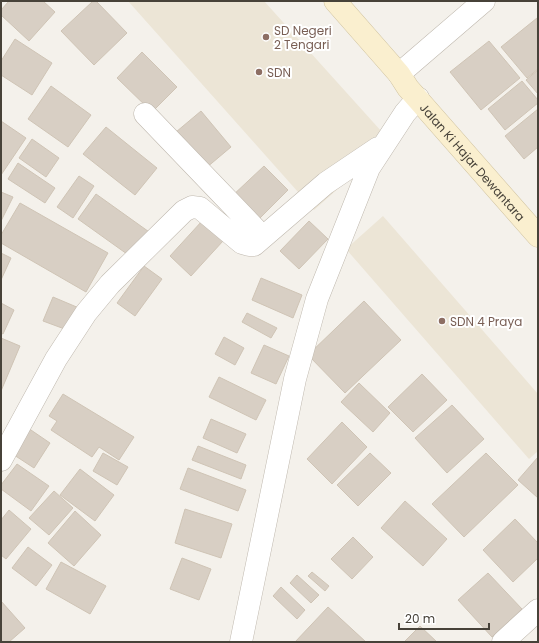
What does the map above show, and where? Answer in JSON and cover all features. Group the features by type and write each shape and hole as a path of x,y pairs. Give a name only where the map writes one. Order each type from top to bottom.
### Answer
{"street":[{"name":"Jalan Ki Hajar Dewantara","path":"335,1 538,236"},
{"path":"241,642 295,379 317,299 369,168 405,113 408,87 484,1"},
{"path":"145,114 263,237"},
{"path":"1,460 56,359 86,313 110,284 184,211 192,206 200,208 237,239 246,245 254,245 326,183 384,144"},
{"path":"503,642 538,610"}],"shaded area":[{"name":"SDN","path":"128,1 264,1 391,142 314,210"},
{"name":"SDN 4 Praya","path":"383,216 538,394 538,451 529,459 346,249"}],"building":[{"path":"9,1 43,1 55,12 29,41 1,15 1,10"},
{"path":"93,1 96,1 127,33 94,65 61,31"},
{"path":"537,18 538,69 527,78 501,47"},
{"path":"15,39 52,63 32,95 1,75 1,61"},
{"path":"489,41 520,78 481,110 450,72"},
{"path":"142,52 177,87 152,112 117,78"},
{"path":"538,70 538,94 526,80"},
{"path":"522,81 538,100 538,103 505,130 488,109"},
{"path":"51,86 91,115 68,147 28,119"},
{"path":"538,109 538,147 524,159 505,136"},
{"path":"201,111 231,147 206,168 176,132"},
{"path":"1,121 26,138 1,175"},
{"path":"106,127 157,168 135,195 83,154"},
{"path":"32,139 59,158 46,177 19,158"},
{"path":"18,163 55,188 45,203 8,179"},
{"path":"264,166 288,190 256,222 231,197"},
{"path":"79,176 94,186 73,218 57,207"},
{"path":"1,192 13,197 1,221"},
{"path":"96,194 152,234 134,259 78,219"},
{"path":"20,203 108,253 86,292 1,243 1,235"},
{"path":"202,221 223,241 191,276 170,256"},
{"path":"309,221 328,239 299,269 280,251"},
{"path":"1,253 11,258 1,280"},
{"path":"144,266 162,279 135,316 117,303"},
{"path":"261,278 302,295 293,318 252,300"},
{"path":"53,297 79,308 70,331 43,321"},
{"path":"364,301 401,340 345,393 308,355"},
{"path":"1,303 14,310 3,334 1,333"},
{"path":"247,313 277,328 271,338 242,322"},
{"path":"224,337 244,348 235,365 215,354"},
{"path":"1,338 20,346 1,391"},
{"path":"264,345 289,356 276,384 251,373"},
{"path":"422,374 447,400 413,432 388,407"},
{"path":"219,377 266,400 256,420 209,397"},
{"path":"359,383 390,413 373,432 341,402"},
{"path":"63,394 134,437 119,460 99,447 92,457 51,430 57,421 49,416"},
{"path":"452,405 484,439 447,473 415,438"},
{"path":"211,419 246,434 237,453 203,438"},
{"path":"342,422 367,447 332,484 307,459"},
{"path":"28,428 50,443 34,468 11,453"},
{"path":"198,446 246,465 241,479 192,460"},
{"path":"103,453 128,467 117,485 93,471"},
{"path":"370,453 391,473 358,506 337,485"},
{"path":"486,453 518,485 464,537 432,504"},
{"path":"538,457 538,498 518,480"},
{"path":"17,464 49,486 31,511 1,489 1,485"},
{"path":"188,468 246,490 238,511 180,489"},
{"path":"80,469 114,495 95,521 60,495"},
{"path":"54,491 73,508 49,535 29,518"},
{"path":"405,501 447,539 423,566 381,528"},
{"path":"185,509 232,524 221,558 175,543"},
{"path":"9,510 31,529 6,559 1,555 1,520"},
{"path":"75,511 101,535 74,566 48,543"},
{"path":"515,519 538,543 538,558 513,582 483,550"},
{"path":"353,537 373,557 352,579 331,559"},
{"path":"28,547 52,565 36,586 12,568"},
{"path":"182,558 211,569 199,600 170,589"},
{"path":"61,562 106,586 90,614 46,589"},
{"path":"312,572 329,586 325,591 308,576"},
{"path":"488,573 522,609 492,637 458,600"},
{"path":"297,575 319,595 311,603 290,583"},
{"path":"281,587 305,610 297,619 273,596"},
{"path":"1,601 25,628 9,642 1,642"},
{"path":"328,607 366,642 295,642"},
{"path":"420,626 437,642 404,642"}],"place":[{"name":"SD Negeri 2 Tengari","path":"266,37"},
{"name":"SDN","path":"259,72"},
{"name":"SDN 4 Praya","path":"442,321"}]}
